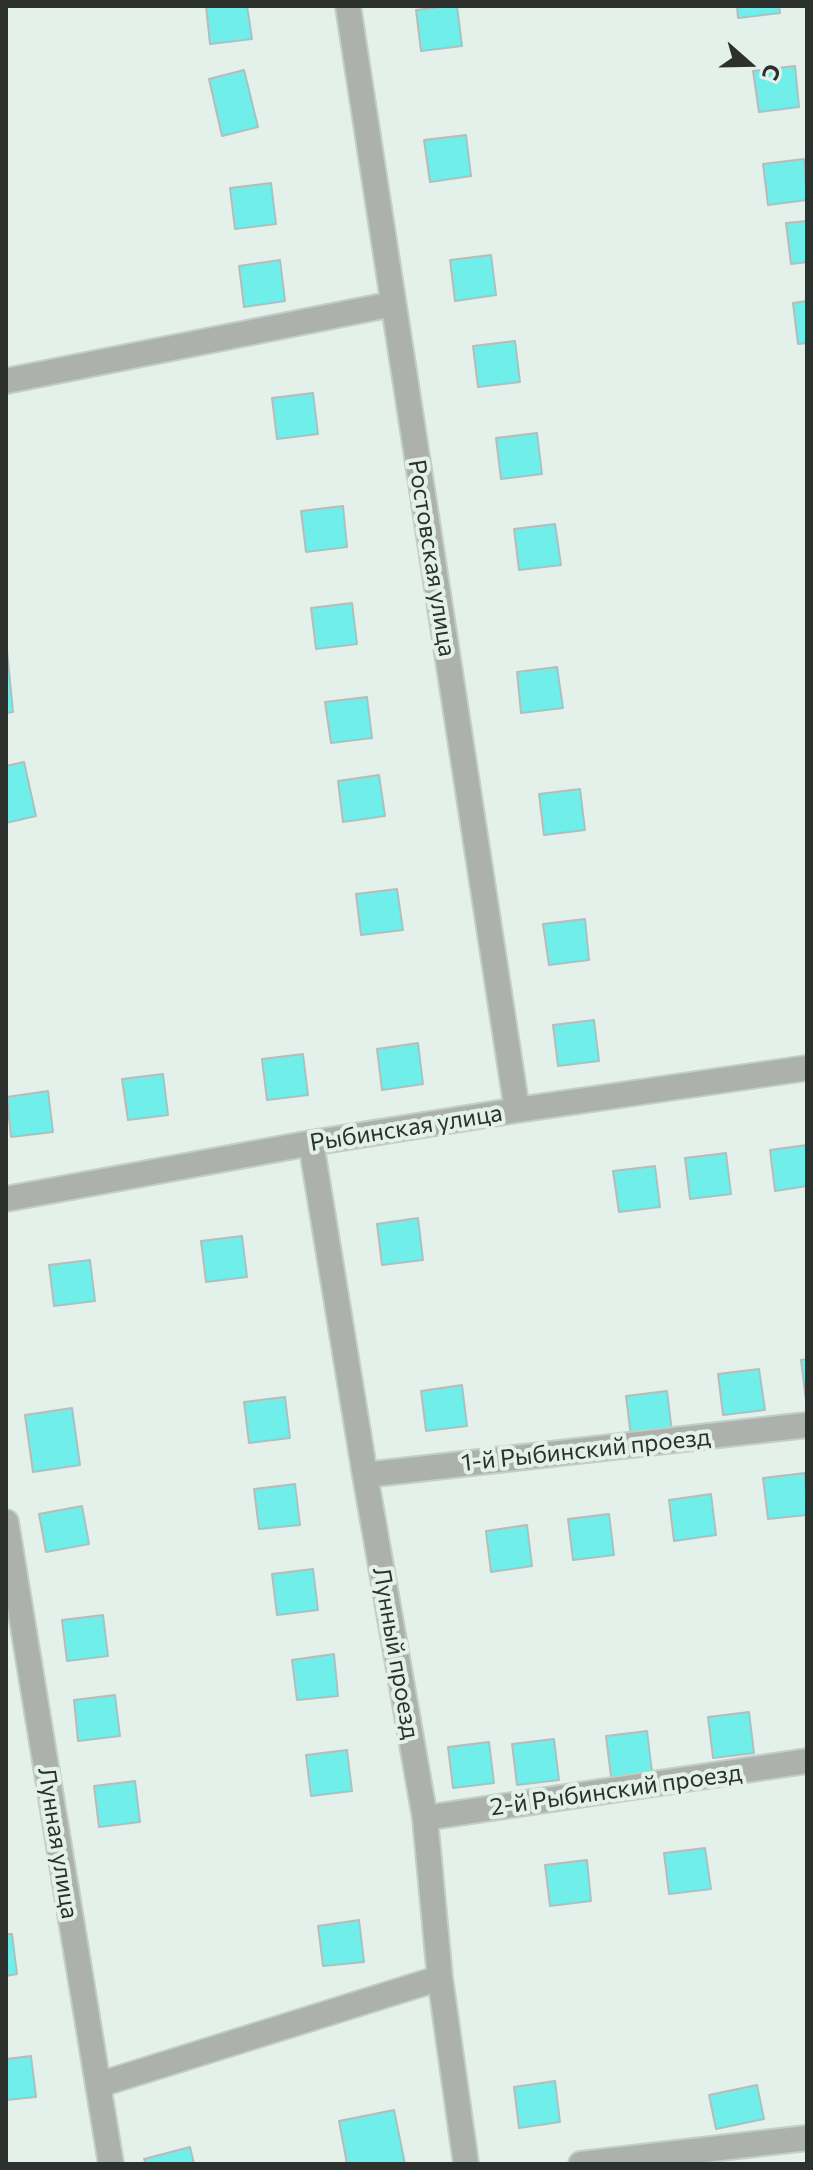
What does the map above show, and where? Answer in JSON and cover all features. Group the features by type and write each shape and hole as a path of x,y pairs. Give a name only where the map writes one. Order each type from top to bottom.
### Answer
{"street":[{"name":"Ростовская улица","path":"348,6 517,1110"},
{"path":"6,381 393,304"},
{"name":"Рыбинская улица","path":"6,1199 311,1143 807,1068"},
{"name":"Лунный проезд","path":"311,1143 425,1818 440,1978 466,2164"},
{"name":"1-й Рыбинский проезд","path":"365,1475 807,1425"},
{"name":"Лунная улица","path":"6,1522 111,2164"},
{"name":"2-й Рыбинский проезд","path":"425,1818 807,1761"},
{"path":"98,2085 440,1978"},
{"path":"581,2164 807,2138"}],"building":[{"path":"206,6 247,6 252,39 210,44"},
{"path":"457,6 462,46 421,51 416,10"},
{"path":"737,6 779,6 780,13 738,18"},
{"path":"795,66 799,107 759,112 753,71"},
{"path":"244,70 258,127 222,136 209,79"},
{"path":"466,135 471,176 430,182 424,140"},
{"path":"804,159 807,200 768,205 763,164"},
{"path":"271,183 276,224 235,229 230,188"},
{"path":"807,221 807,262 791,264 786,223"},
{"path":"491,255 496,295 455,301 450,260"},
{"path":"280,260 285,301 244,307 239,266"},
{"path":"807,301 807,343 798,344 793,303"},
{"path":"515,341 520,382 478,387 473,346"},
{"path":"313,393 318,434 277,439 272,398"},
{"path":"537,433 542,474 501,479 496,438"},
{"path":"343,506 347,547 306,552 301,511"},
{"path":"555,524 561,565 519,570 514,529"},
{"path":"352,603 357,644 316,649 311,608"},
{"path":"6,640 13,712 6,713"},
{"path":"557,667 563,708 521,713 517,672"},
{"path":"367,697 372,738 331,743 325,702"},
{"path":"24,762 36,816 6,823 6,766"},
{"path":"379,775 385,816 343,822 338,781"},
{"path":"580,789 585,830 544,835 539,794"},
{"path":"397,889 403,930 361,935 356,894"},
{"path":"585,919 589,960 549,965 543,924"},
{"path":"594,1020 599,1061 558,1066 553,1025"},
{"path":"418,1043 423,1084 382,1090 377,1049"},
{"path":"303,1054 308,1095 267,1100 262,1059"},
{"path":"163,1074 168,1115 128,1120 122,1079"},
{"path":"48,1091 53,1132 11,1137 7,1097"},
{"path":"807,1145 807,1186 775,1191 770,1150"},
{"path":"726,1153 731,1194 690,1199 685,1158"},
{"path":"655,1166 660,1207 619,1212 613,1171"},
{"path":"418,1218 423,1260 382,1265 377,1224"},
{"path":"242,1236 247,1277 206,1282 201,1241"},
{"path":"90,1260 95,1301 54,1306 49,1265"},
{"path":"807,1359 807,1401 806,1401 801,1360"},
{"path":"759,1369 765,1410 723,1415 718,1374"},
{"path":"462,1385 467,1426 426,1431 421,1391"},
{"path":"667,1391 672,1432 631,1437 626,1396"},
{"path":"285,1397 290,1438 249,1443 244,1402"},
{"path":"72,1408 80,1465 33,1472 25,1415"},
{"path":"805,1473 807,1515 768,1519 763,1478"},
{"path":"295,1484 300,1525 259,1529 254,1489"},
{"path":"711,1494 716,1535 674,1541 669,1500"},
{"path":"82,1506 89,1544 46,1552 39,1514"},
{"path":"609,1514 614,1555 573,1560 568,1519"},
{"path":"527,1525 532,1566 491,1572 486,1531"},
{"path":"313,1569 318,1610 277,1615 272,1574"},
{"path":"103,1615 108,1656 67,1661 62,1620"},
{"path":"334,1654 338,1696 297,1700 292,1660"},
{"path":"115,1695 120,1736 78,1741 74,1700"},
{"path":"749,1712 754,1753 713,1758 708,1717"},
{"path":"647,1731 652,1772 611,1777 606,1736"},
{"path":"554,1739 559,1780 517,1785 512,1744"},
{"path":"489,1742 494,1783 453,1788 448,1747"},
{"path":"347,1750 352,1791 311,1796 306,1755"},
{"path":"135,1781 140,1822 99,1827 94,1786"},
{"path":"705,1848 711,1889 669,1894 664,1853"},
{"path":"587,1860 591,1901 550,1906 545,1865"},
{"path":"359,1920 364,1962 323,1966 318,1926"},
{"path":"6,1934 12,1934 17,1974 6,1976"},
{"path":"31,2056 36,2097 6,2100 6,2059"},
{"path":"555,2081 560,2122 519,2128 514,2087"},
{"path":"757,2085 764,2119 716,2129 709,2095"},
{"path":"394,2110 405,2164 347,2164 339,2121"},
{"path":"190,2147 194,2164 146,2164 144,2159"}]}
